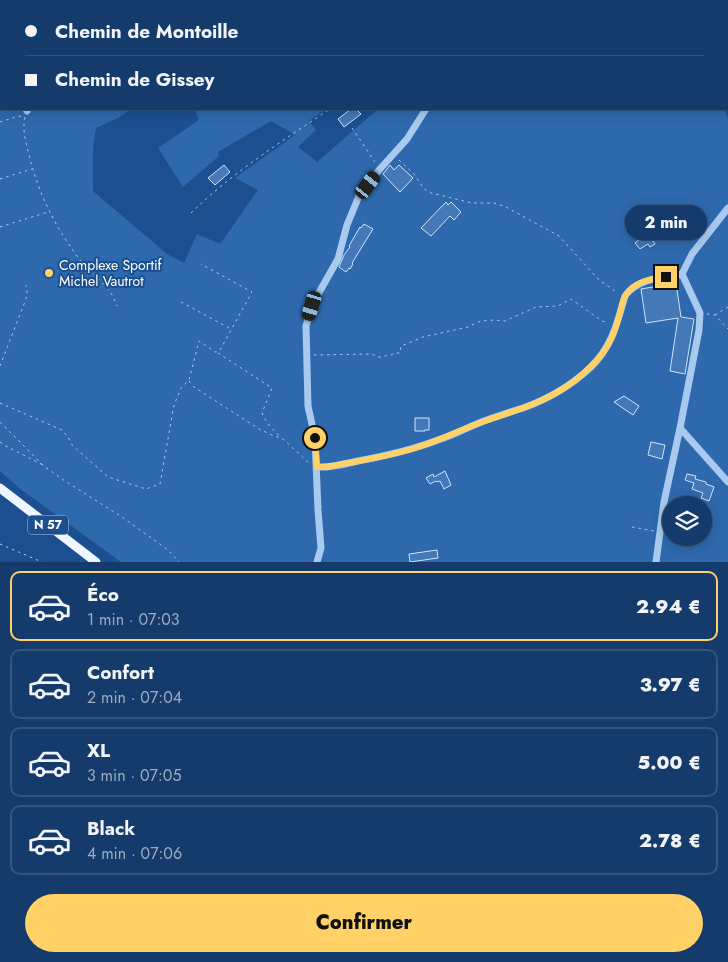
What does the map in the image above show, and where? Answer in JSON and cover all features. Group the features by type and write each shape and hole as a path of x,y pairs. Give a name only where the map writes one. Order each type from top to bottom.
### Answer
{"main road":[{"name":"N 57","path":"0,488 96,562"}],"street":[{"path":"317,562 321,548 315,438 308,406 306,326 312,306 338,259 347,225 359,196 407,139 425,110"},
{"path":"682,274 692,254 728,208"},
{"path":"317,467 361,461 418,448 484,421 526,407 558,392 591,367 604,352 610,342 625,296 633,287 649,279 682,274"},
{"path":"656,562 664,502 699,330 700,313 682,274"},
{"path":"680,428 728,482"}],"path":[{"path":"190,213 224,184 329,110"},
{"path":"0,122 19,116 25,117 23,131 32,169 48,211 77,257 110,290 117,306"},
{"path":"352,128 380,169"},
{"path":"394,154 414,174 424,188 431,193 472,203 494,203 506,207 559,236 599,280 625,296"},
{"path":"0,179 32,169"},
{"path":"0,227 48,211"},
{"path":"201,264 252,292 224,345 218,352"},
{"path":"0,366 26,299 26,285"},
{"path":"306,354 372,354 384,357 387,354 400,353 402,346 423,337 468,327 481,321 505,321 536,307 558,306 571,299 602,321 610,324 618,320"},
{"path":"181,302 232,330"},
{"path":"728,307 715,315 728,329"},
{"path":"0,403 62,430 72,445 108,477 146,489 160,484 174,404 181,388 189,380 199,341 272,388 262,413 264,418 272,429 307,462 317,467"},
{"path":"189,380 194,387 260,428 283,439"},
{"path":"0,422 46,467 122,517 168,550 179,562"},
{"path":"0,442 46,467"},
{"path":"632,527 659,532"},
{"path":"0,544 42,562"}],"shaded area":[{"path":"0,110 130,110 96,128 93,149 93,191 167,254 184,263 197,234 220,244 258,190 235,178 295,135 271,121 218,152 219,156 183,187 158,148 199,120 195,110 325,110 309,121 316,130 298,147 317,162 377,110 725,110 728,119 728,562 121,562 19,488 0,471"}],"building":[{"path":"350,110 357,110 361,114 344,127 338,119"},
{"path":"224,165 230,172 215,185 208,178"},
{"path":"390,165 394,170 399,165 413,178 400,192 383,174"},
{"path":"446,202 448,205 451,202 461,212 454,220 450,216 431,236 421,228"},
{"path":"364,224 373,229 350,269 346,272 339,267 360,227"},
{"path":"645,230 655,244 650,247 648,244 640,249 635,243 643,237 641,234"},
{"path":"676,283 681,317 694,319 685,374 670,371 678,318 646,323 641,289"},
{"path":"624,396 639,406 633,415 614,402"},
{"path":"415,418 429,418 429,430 415,431"},
{"path":"651,442 665,445 662,459 648,455"},
{"path":"445,471 451,485 444,489 440,481 430,484 426,478 433,474 434,477"},
{"path":"687,474 696,476 695,479 706,482 706,484 714,487 711,496 702,496 703,493 692,489 694,483 685,480"},
{"path":"437,550 438,558 410,562 409,554"}],"place":[{"name":"Complexe Sportif Michel Vautrot","path":"49,273"}],"route":[{"path":"315,438 317,467 326,467 418,448 484,421 526,407 558,392 591,367 610,342 625,296 633,287 649,279 666,277"}]}
